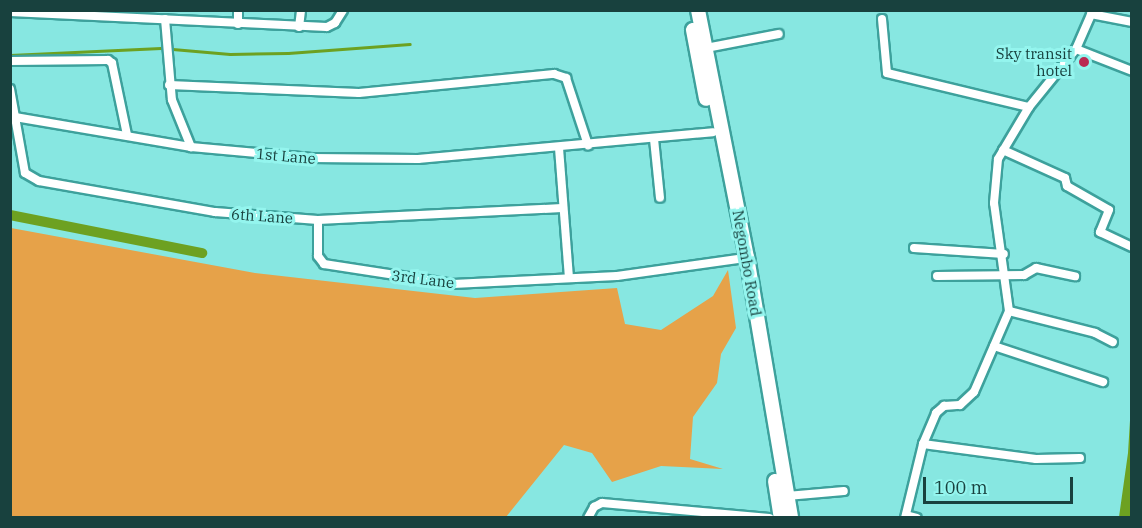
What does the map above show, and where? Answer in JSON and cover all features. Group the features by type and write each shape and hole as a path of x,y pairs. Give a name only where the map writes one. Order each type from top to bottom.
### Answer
{"highway":[{"name":"Negombo Road","path":"689,10 738,259 781,518"},
{"name":"Negombo Road","path":"698,10 747,257 790,518"}],"street":[{"path":"238,10 238,24"},
{"path":"299,27 301,10"},
{"path":"10,12 112,13 169,16 238,24 327,27 335,23 343,10"},
{"path":"917,518 905,516 923,444 936,413 944,406 960,405 974,392 1009,311 1004,254 994,203 998,159 1029,107 1076,49 1092,12 1131,22"},
{"path":"169,16 164,42 169,85 180,127 191,147"},
{"path":"882,19 886,73 1029,107"},
{"path":"706,48 779,34"},
{"path":"1076,49 1131,70"},
{"path":"10,60 108,60 112,63 127,135"},
{"path":"169,85 359,93 554,74 566,78 588,145"},
{"path":"10,89 15,117"},
{"name":"1st Lane","path":"15,117 191,147 312,159 395,159 559,148 713,132"},
{"name":"6th Lane","path":"15,117 25,173 39,182 214,212 318,220 562,208"},
{"path":"654,139 660,198"},
{"path":"559,148 569,277"},
{"path":"1003,150 1065,178 1067,186 1110,210 1100,232 1131,248"},
{"name":"3rd Lane","path":"318,220 318,256 324,264 453,284 617,276 738,259"},
{"path":"914,248 1004,254"},
{"path":"937,276 1024,275 1036,268 1074,276"},
{"path":"1009,311 1095,333 1113,342"},
{"path":"994,346 1103,382"},
{"path":"923,444 1036,459 1080,458"},
{"path":"787,496 844,491"},
{"path":"588,518 594,507 602,503 769,518"}],"shaded area":[{"path":"11,228 255,273 475,298 617,288 625,324 661,330 713,296 728,270 736,328 721,354 717,383 693,417 690,459 723,469 661,466 612,482 592,453 564,445 506,517 11,517"},
{"path":"1131,404 1131,517 1119,517 1128,453"}],"waterway":[{"path":"10,55 161,48 230,54 288,53 410,44"},
{"path":"10,215 202,253"}],"place":[{"name":"Sky transit hotel","path":"1084,62"}]}
